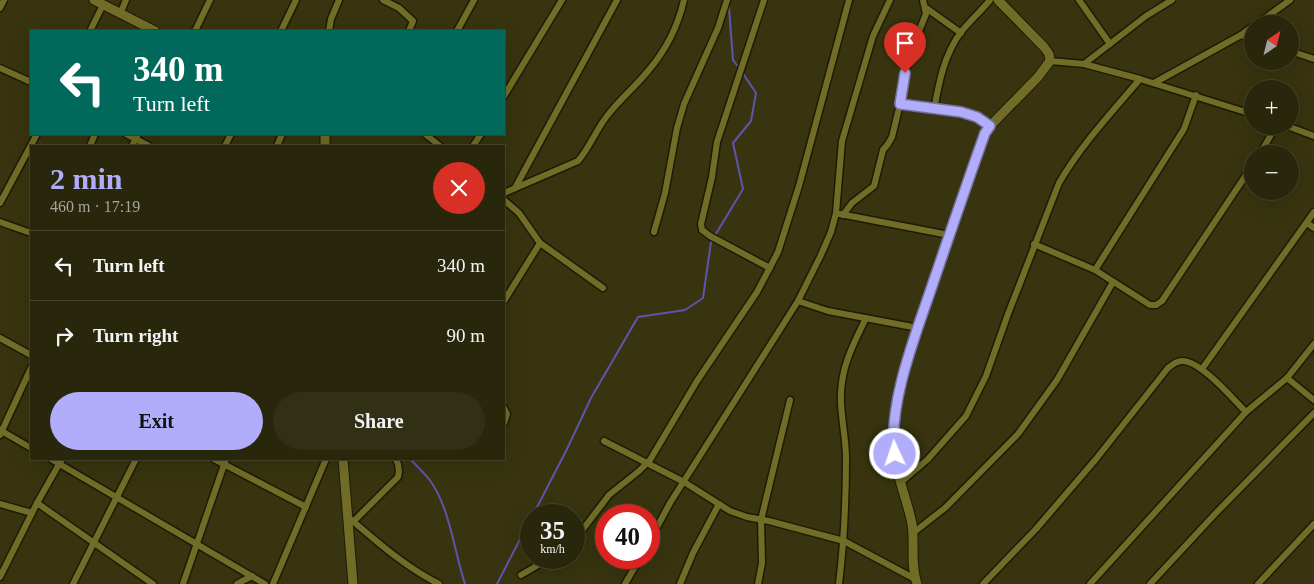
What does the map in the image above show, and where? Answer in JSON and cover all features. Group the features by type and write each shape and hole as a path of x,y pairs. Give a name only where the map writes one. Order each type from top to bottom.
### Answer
{"street":[{"path":"0,8 4,0"},
{"path":"94,0 153,30"},
{"path":"120,14 126,0"},
{"path":"195,30 210,0"},
{"path":"281,30 296,0"},
{"path":"330,30 331,20 339,0"},
{"path":"457,30 474,0"},
{"path":"505,94 562,0"},
{"path":"515,188 617,0"},
{"path":"505,193 578,161 606,117 648,71 669,41 680,19 684,0"},
{"path":"654,232 665,193 677,128 684,104 718,28 727,0"},
{"path":"764,0 717,142 712,177 701,224 702,230 710,236 770,268"},
{"path":"585,527 609,495 646,464 697,381 757,292 778,252 797,194 848,0"},
{"path":"840,214 842,142 873,36 890,0"},
{"path":"660,523 798,301 840,214 874,186 880,157 892,137 905,73 926,14 923,0"},
{"path":"934,110 940,78 948,54 961,33 990,0"},
{"path":"916,582 912,560 913,533 910,512 900,483 893,440 898,397 918,328 985,133 1038,77 1050,61 1049,54 1044,47 998,0"},
{"path":"1079,0 1110,44"},
{"path":"1084,64 1146,16 1172,0"},
{"path":"1269,15 1290,0"},
{"path":"387,1 399,8 413,21 409,30"},
{"path":"90,30 103,5"},
{"path":"926,8 961,33"},
{"path":"1154,82 1244,34"},
{"path":"1299,54 1314,59"},
{"path":"1050,61 1084,64 1140,78 1244,111"},
{"path":"0,68 30,82"},
{"path":"900,483 928,459 966,416 986,376 1034,244 1059,183 1069,166 1140,78"},
{"path":"1095,270 1184,129 1196,95"},
{"path":"900,104 934,110 961,112 977,117 990,126"},
{"path":"1299,130 1314,136"},
{"path":"426,135 439,145"},
{"path":"136,136 148,145"},
{"path":"0,203 30,147"},
{"path":"1034,244 1095,270 1153,306 1159,304 1244,178"},
{"path":"505,201 519,213 540,243 603,288"},
{"path":"1202,369 1314,212"},
{"path":"840,214 949,235"},
{"path":"0,222 30,233"},
{"path":"1307,223 1314,228"},
{"path":"505,298 540,243"},
{"path":"913,533 945,508 1018,434 1058,380 1113,282"},
{"path":"798,301 828,311 918,328"},
{"path":"839,584 844,541 846,456 841,408 842,382 848,357 866,318"},
{"path":"0,338 30,354"},
{"path":"1090,584 1246,412 1287,378 1314,344"},
{"path":"983,584 1042,522 1096,459 1168,368 1176,362 1184,360 1202,369 1246,412"},
{"path":"30,370 1,432 30,447"},
{"path":"1287,378 1314,400"},
{"path":"758,584 762,563 761,520 790,400"},
{"path":"1150,584 1314,413"},
{"path":"604,441 684,482 730,511 844,541 916,582"},
{"path":"73,584 136,460"},
{"path":"273,584 326,460"},
{"path":"343,460 350,518 353,584"},
{"path":"350,518 398,478 399,472 396,460"},
{"path":"0,577 32,512 61,461 117,497 265,584"},
{"path":"183,584 225,462 306,507"},
{"path":"37,503 153,584"},
{"path":"0,504 32,512"},
{"path":"680,584 693,553 719,504"},
{"path":"350,518 380,544 426,578 439,584"},
{"path":"1258,584 1314,524"},
{"path":"521,575 531,569"},
{"path":"625,584 634,569"},
{"path":"237,584 252,576"}],"waterway":[{"path":"729,8 733,60 739,68"},
{"path":"539,504 591,398 638,317 685,310 703,298 711,242 743,189 733,143 751,121 756,93 742,72"},
{"path":"411,460 429,479 442,503 465,584"},
{"path":"497,584 520,539"}],"route":[{"path":"895,454 893,440 898,397 918,328 954,219 985,133 990,126 977,117 961,112 934,110 900,104 905,73"}]}
